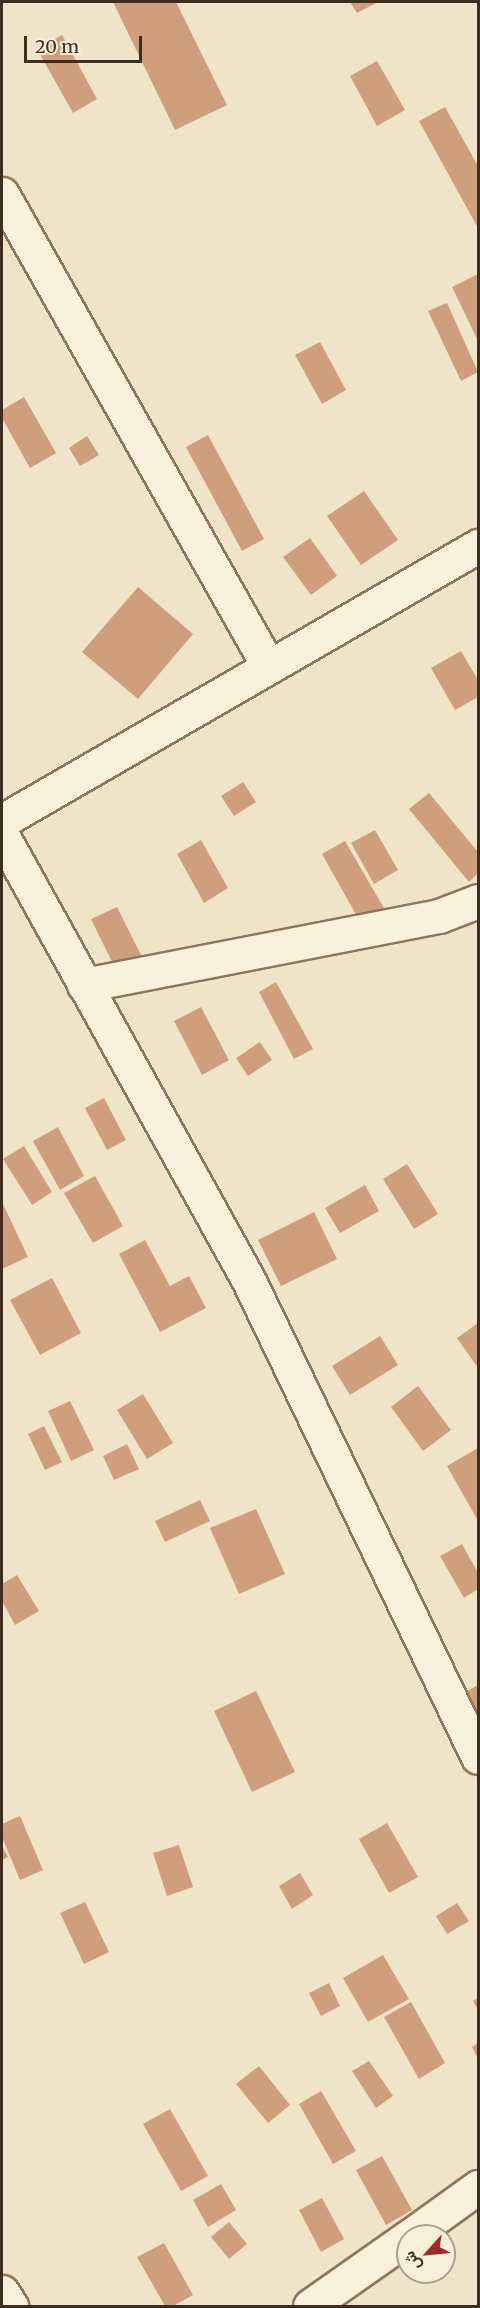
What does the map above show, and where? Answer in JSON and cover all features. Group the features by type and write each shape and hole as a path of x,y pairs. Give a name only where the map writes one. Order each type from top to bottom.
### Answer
{"street":[{"path":"2,194 269,667"},
{"path":"2,821 478,546"},
{"path":"2,835 249,1281 478,1757"},
{"path":"84,985 439,916 478,901"},
{"path":"427,2224 478,2187"},
{"path":"319,2304 396,2247"},
{"path":"2,2292 11,2307"}],"building":[{"path":"113,2 176,2 227,105 175,130"},
{"path":"350,2 378,2 357,13"},
{"path":"62,35 97,99 73,113 37,49"},
{"path":"377,61 405,110 377,126 350,76"},
{"path":"445,107 478,166 478,228 419,121"},
{"path":"478,274 478,341 452,287"},
{"path":"447,303 478,372 461,381 428,311"},
{"path":"320,342 346,390 322,404 295,355"},
{"path":"24,397 56,453 30,468 2,418 2,410"},
{"path":"208,435 264,539 242,551 186,447"},
{"path":"87,436 99,455 80,466 69,448"},
{"path":"364,491 398,540 361,565 327,516"},
{"path":"310,538 337,576 311,595 283,557"},
{"path":"138,587 193,634 138,699 82,652"},
{"path":"461,651 478,680 478,697 455,710 431,668"},
{"path":"243,782 256,802 234,816 221,796"},
{"path":"429,793 478,852 478,873 469,882 409,809"},
{"path":"375,830 398,870 374,884 351,843"},
{"path":"201,840 228,888 204,903 177,854"},
{"path":"345,841 388,915 364,929 322,854"},
{"path":"117,907 143,959 117,972 91,919"},
{"path":"276,982 313,1049 294,1059 259,992"},
{"path":"201,1007 229,1060 202,1075 174,1021"},
{"path":"260,1042 272,1060 248,1076 236,1058"},
{"path":"104,1098 126,1140 107,1150 85,1108"},
{"path":"58,1127 84,1176 60,1190 33,1141"},
{"path":"24,1146 52,1192 32,1205 3,1159"},
{"path":"407,1164 438,1214 414,1229 383,1179"},
{"path":"95,1176 123,1226 93,1243 64,1193"},
{"path":"365,1185 379,1211 340,1233 325,1208"},
{"path":"2,1202 28,1257 2,1269"},
{"path":"314,1212 337,1259 281,1286 258,1240"},
{"path":"145,1240 170,1286 189,1276 206,1308 160,1332 119,1254"},
{"path":"52,1278 81,1333 40,1355 10,1300"},
{"path":"478,1323 478,1368 457,1338"},
{"path":"380,1336 398,1365 350,1395 332,1366"},
{"path":"418,1386 451,1430 423,1451 391,1407"},
{"path":"143,1394 173,1443 147,1459 117,1410"},
{"path":"70,1401 94,1450 71,1461 48,1411"},
{"path":"44,1426 62,1462 45,1470 28,1434"},
{"path":"127,1444 139,1469 114,1480 103,1456"},
{"path":"478,1448 478,1521 447,1466"},
{"path":"200,1500 210,1521 165,1542 155,1521"},
{"path":"256,1509 285,1574 239,1594 210,1528"},
{"path":"462,1544 478,1573 478,1589 464,1598 440,1556"},
{"path":"17,1575 39,1611 15,1625 2,1601 2,1584"},
{"path":"478,1685 478,1721 457,1697"},
{"path":"256,1691 295,1772 252,1792 214,1711"},
{"path":"20,1816 43,1870 20,1880 2,1837 2,1824"},
{"path":"387,1823 418,1877 389,1893 359,1839"},
{"path":"179,1845 193,1887 167,1896 153,1853"},
{"path":"2,1846 8,1857 2,1860"},
{"path":"300,1873 313,1895 292,1909 279,1886"},
{"path":"85,1902 109,1952 84,1964 60,1913"},
{"path":"457,1903 469,1921 447,1934 436,1916"},
{"path":"383,1955 409,1999 368,2022 343,1978"},
{"path":"329,1983 340,2006 321,2016 309,1993"},
{"path":"478,1998 478,2010 473,2001"},
{"path":"411,2002 445,2063 419,2079 384,2017"},
{"path":"478,2043 478,2059 472,2047"},
{"path":"369,2061 393,2096 376,2108 352,2071"},
{"path":"259,2066 290,2105 268,2123 236,2084"},
{"path":"321,2091 356,2151 333,2164 299,2104"},
{"path":"170,2109 208,2176 181,2191 143,2124"},
{"path":"382,2156 412,2210 386,2225 356,2170"},
{"path":"221,2184 236,2210 208,2227 193,2200"},
{"path":"322,2198 344,2239 321,2252 299,2210"},
{"path":"229,2222 247,2244 229,2259 211,2237"},
{"path":"164,2243 193,2295 173,2306 165,2306 137,2257"}]}
